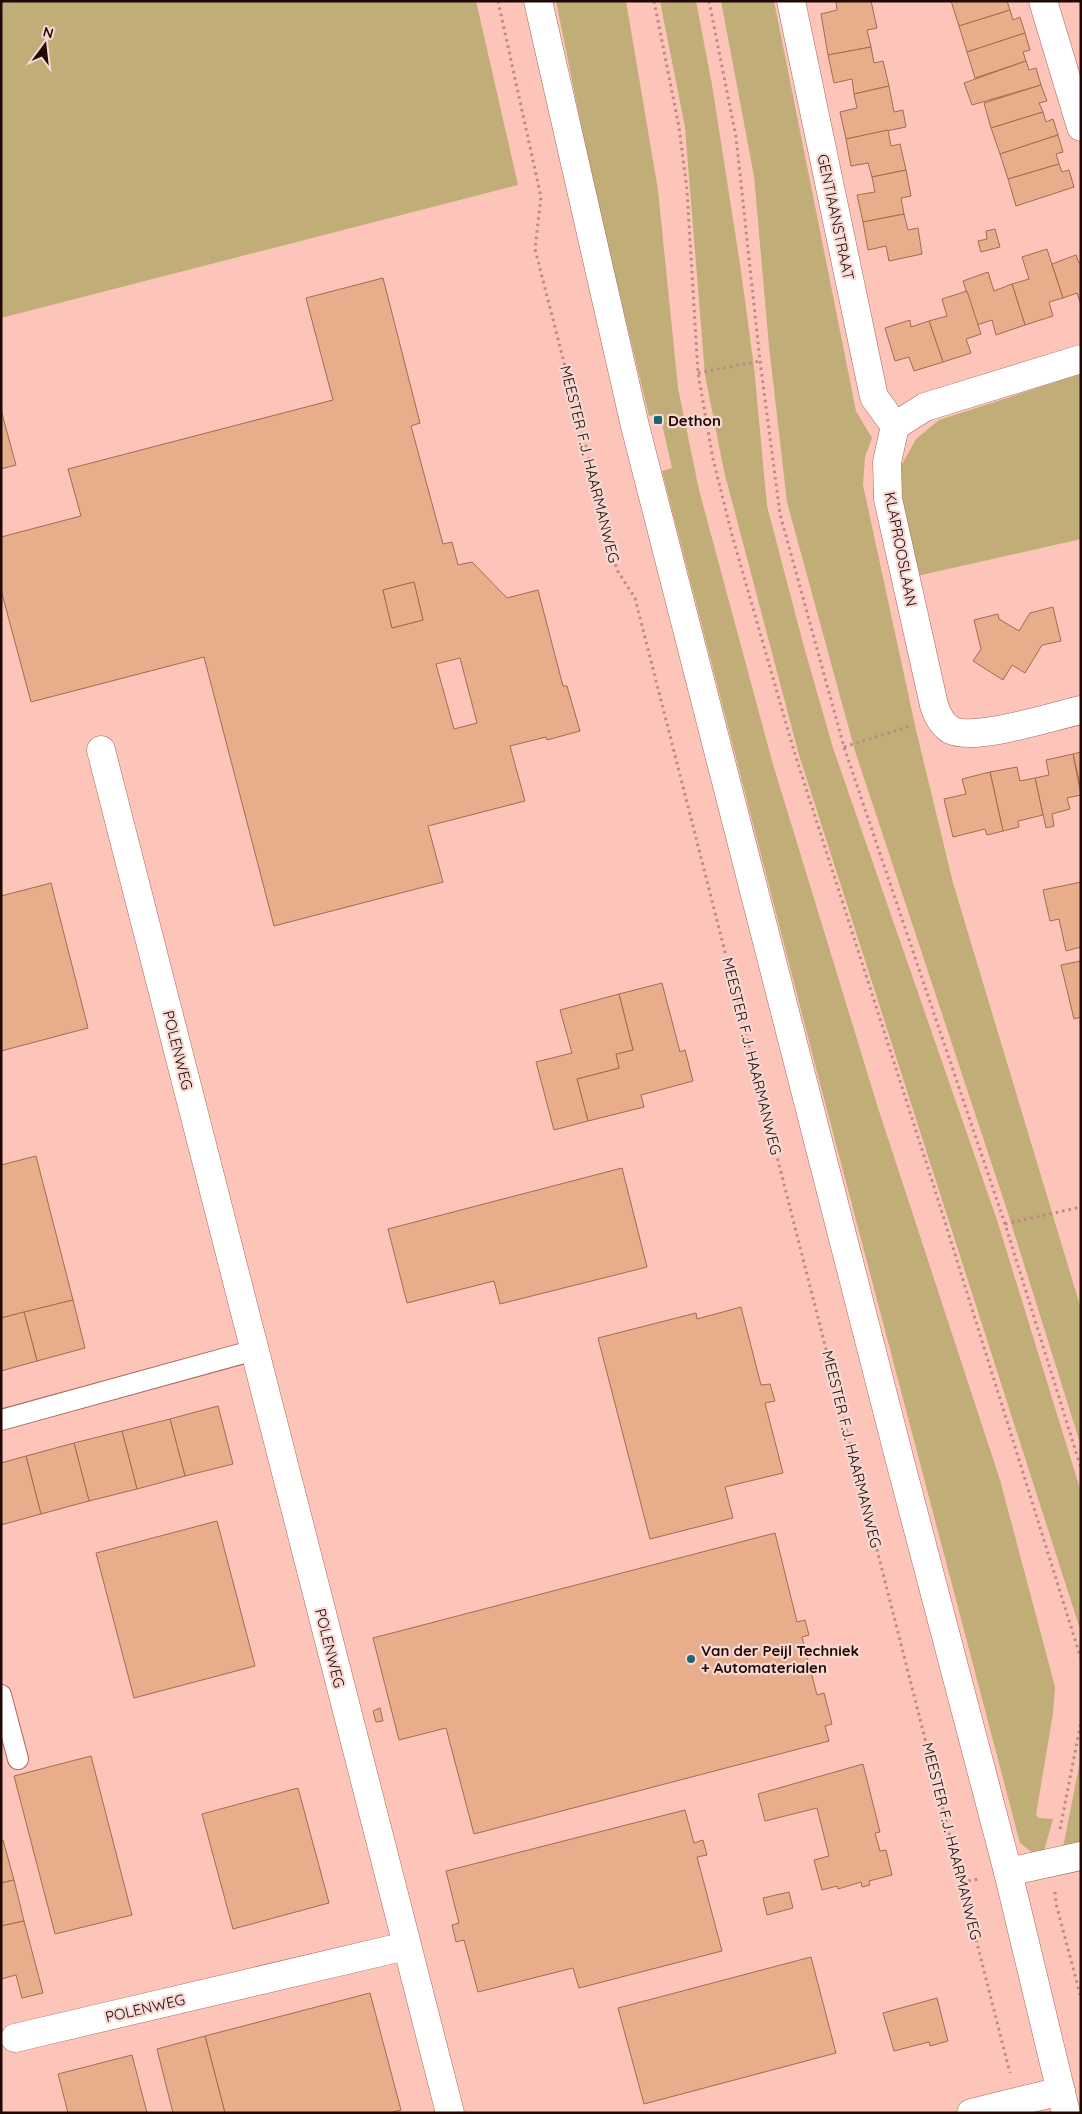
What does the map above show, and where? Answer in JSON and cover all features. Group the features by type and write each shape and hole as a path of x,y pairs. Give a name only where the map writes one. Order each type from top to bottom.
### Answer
{"street":[{"path":"538,1 634,426 897,1451 1008,1872 1064,2102 1017,2100 971,2113"},
{"name":"GENTIAANSTRAAT","path":"791,1 874,397 895,426"},
{"path":"1043,1 1081,127"},
{"path":"895,426 925,407 1081,360"},
{"name":"KLAPROOSLAAN","path":"895,426 887,462 888,499 934,705 939,718"},
{"path":"939,718 952,730 973,734 1081,710"},
{"name":"POLENWEG","path":"101,750 450,2113"},
{"path":"1008,1872 1081,1856"},
{"name":"POLENWEG","path":"8,2035 406,1946"}],"lane":[{"path":"1,1420 255,1350"},
{"path":"1,1696 18,1759"}],"path":[{"name":"MEESTER F.J. HAARMANWEG","path":"498,1 541,197 535,249 617,570 635,598 1017,2100"},
{"path":"654,1 679,127 687,190 698,373 713,459 732,535 794,751 932,1181 1081,1659"},
{"path":"709,1 736,137 760,361 780,514 844,747 1004,1224 1081,1468"},
{"path":"698,373 760,361"},
{"path":"844,747 939,718"},
{"path":"1004,1224 1081,1207"}],"shaded area":[{"path":"1,1 476,1 518,185 1,318"},
{"path":"556,1 626,1 658,190 678,388 699,490 772,761 878,1108 1000,1480 1055,1687 1053,1713 1036,1815 1039,1818 1053,1819 1044,1851 1032,1852 1020,1843 816,1068 662,471 672,468 660,415 649,416 593,184"},
{"path":"660,1 696,1 712,85 740,264 754,367 767,506 804,647 833,748 997,1220 1081,1492 1081,1632 799,755 724,471 705,375 685,127"},
{"path":"721,1 774,1 856,411 872,438 865,457 863,485 916,730 953,883 1081,1309 1081,1446 1007,1210 855,751 787,502 769,346 754,176"},
{"path":"1081,374 1081,539 917,576 900,507 900,468 916,439 939,420"},
{"path":"1081,1756 1081,1844 1063,1846 1065,1838"}],"building":[{"path":"836,1 871,1 877,28 867,30 871,47 828,55 821,14 837,10"},
{"path":"951,1 1007,1 1010,10 959,26"},
{"path":"1010,10 1013,20 1020,17 1025,33 967,52 959,26"},
{"path":"1025,33 1030,50 1023,52 1026,61 975,78 967,52"},
{"path":"871,47 874,63 883,61 889,86 854,94 852,79 834,83 828,55"},
{"path":"1026,61 1029,70 1036,68 1041,85 972,105 964,83"},
{"path":"1041,85 1047,101 1039,103 1043,112 991,128 984,103"},
{"path":"889,86 894,112 903,110 906,127 846,139 840,112 857,108 854,94"},
{"path":"1043,112 1046,122 1053,119 1058,135 1000,154 991,128"},
{"path":"888,130 891,146 900,144 906,170 872,177 868,163 851,166 846,139"},
{"path":"1058,135 1063,152 1056,154 1059,164 1008,179 1000,154"},
{"path":"1059,164 1062,172 1069,170 1074,187 1016,206 1008,179"},
{"path":"906,170 911,196 901,198 904,214 863,222 857,195 875,192 872,177"},
{"path":"904,214 908,230 918,228 922,254 889,261 886,246 868,250 863,222"},
{"path":"995,229 1000,247 981,252 978,241 987,239 986,231"},
{"path":"1047,249 1063,298 1049,302 1053,316 1025,325 1012,284 1029,279 1022,257"},
{"path":"1076,255 1079,263 1081,262 1081,305 1077,293 1063,298 1052,264"},
{"path":"988,272 994,291 1012,284 1025,325 996,335 992,320 977,325 963,281"},
{"path":"383,278 420,423 411,426 443,544 452,542 458,565 472,562 507,598 538,590 563,686 567,686 580,731 547,740 546,737 510,746 525,801 428,826 443,882 274,926 204,657 31,702 1,590 1,537 81,516 68,469 333,400 306,298","holes":["414,582 423,620 392,628 383,590","460,658 477,723 454,729 436,664"]},
{"path":"967,291 981,334 966,339 971,353 943,362 929,321 947,316 942,299"},
{"path":"910,320 911,327 929,321 943,362 914,371 909,357 895,361 885,328"},
{"path":"1,410 16,465 1,469"},
{"path":"414,582 423,620 392,628 383,590"},
{"path":"1053,607 1061,641 1042,645 1025,673 1012,665 1003,680 973,661 981,649 974,620 998,614 999,619 1019,631 1030,613"},
{"path":"1081,752 1081,789 1073,754"},
{"path":"1073,754 1081,795 1067,798 1070,809 1052,814 1054,826 1046,828 1035,778 1049,775 1046,760"},
{"path":"1017,767 1020,781 1035,778 1043,815 1018,821 1019,827 1003,831 990,772"},
{"path":"990,772 1003,831 987,835 985,829 953,837 944,799 966,794 962,779"},
{"path":"1081,882 1081,947 1066,951 1059,919 1050,921 1043,890"},
{"path":"51,883 88,1028 1,1051 1,896"},
{"path":"1081,961 1081,1017 1074,1019 1061,965"},
{"path":"662,983 680,1052 685,1050 693,1081 641,1095 644,1107 588,1121 577,1079 619,1068 616,1054 633,1050 619,994"},
{"path":"619,994 633,1050 616,1054 619,1068 577,1079 588,1121 554,1130 536,1062 572,1053 560,1010"},
{"path":"36,1156 73,1300 1,1318 1,1165"},
{"path":"622,1168 647,1267 500,1304 494,1281 407,1303 388,1229"},
{"path":"73,1300 85,1348 37,1361 24,1312"},
{"path":"741,1307 761,1385 770,1384 775,1401 765,1403 783,1473 725,1487 733,1518 650,1539 598,1338 696,1313 697,1319"},
{"path":"24,1312 37,1361 1,1371 1,1318"},
{"path":"218,1406 233,1464 185,1476 170,1419"},
{"path":"170,1419 185,1476 137,1489 122,1431"},
{"path":"122,1431 137,1489 89,1501 74,1443"},
{"path":"74,1443 89,1501 41,1514 26,1456"},
{"path":"26,1456 41,1514 1,1525 1,1463"},
{"path":"217,1521 255,1666 134,1698 96,1553"},
{"path":"775,1533 797,1622 805,1620 809,1635 802,1637 817,1695 824,1693 832,1724 825,1726 829,1741 474,1834 446,1728 399,1740 373,1638"},
{"path":"380,1708 383,1721 376,1722 373,1711"},
{"path":"91,1756 132,1915 55,1934 14,1776"},
{"path":"863,1764 880,1832 875,1833 880,1851 886,1850 892,1875 869,1881 870,1885 862,1887 861,1882 838,1889 837,1886 822,1890 814,1860 829,1856 817,1808 765,1821 758,1794"},
{"path":"298,1788 329,1903 233,1929 202,1814"},
{"path":"685,1810 694,1843 703,1840 707,1855 697,1857 722,1951 579,1988 573,1968 478,1992 464,1940 456,1942 452,1925 459,1923 446,1871"},
{"path":"3,1840 14,1880 1,1883 1,1841"},
{"path":"14,1880 24,1921 1,1926 1,1883"},
{"path":"789,1892 793,1908 767,1915 763,1898"},
{"path":"24,1921 43,1993 22,1998 16,1975 1,1979 1,1926"},
{"path":"811,1957 836,2053 644,2104 618,2008"},
{"path":"370,1993 401,2110 389,2113 225,2113 205,2036"},
{"path":"937,1998 948,2041 930,2046 929,2042 894,2051 883,2013"},
{"path":"205,2036 225,2113 173,2113 157,2049"},
{"path":"132,2055 147,2113 68,2113 58,2074"}],"place":[{"name":"Dethon","path":"658,420"},
{"name":"Van der Peijl Techniek + Automaterialen","path":"691,1659"}]}
